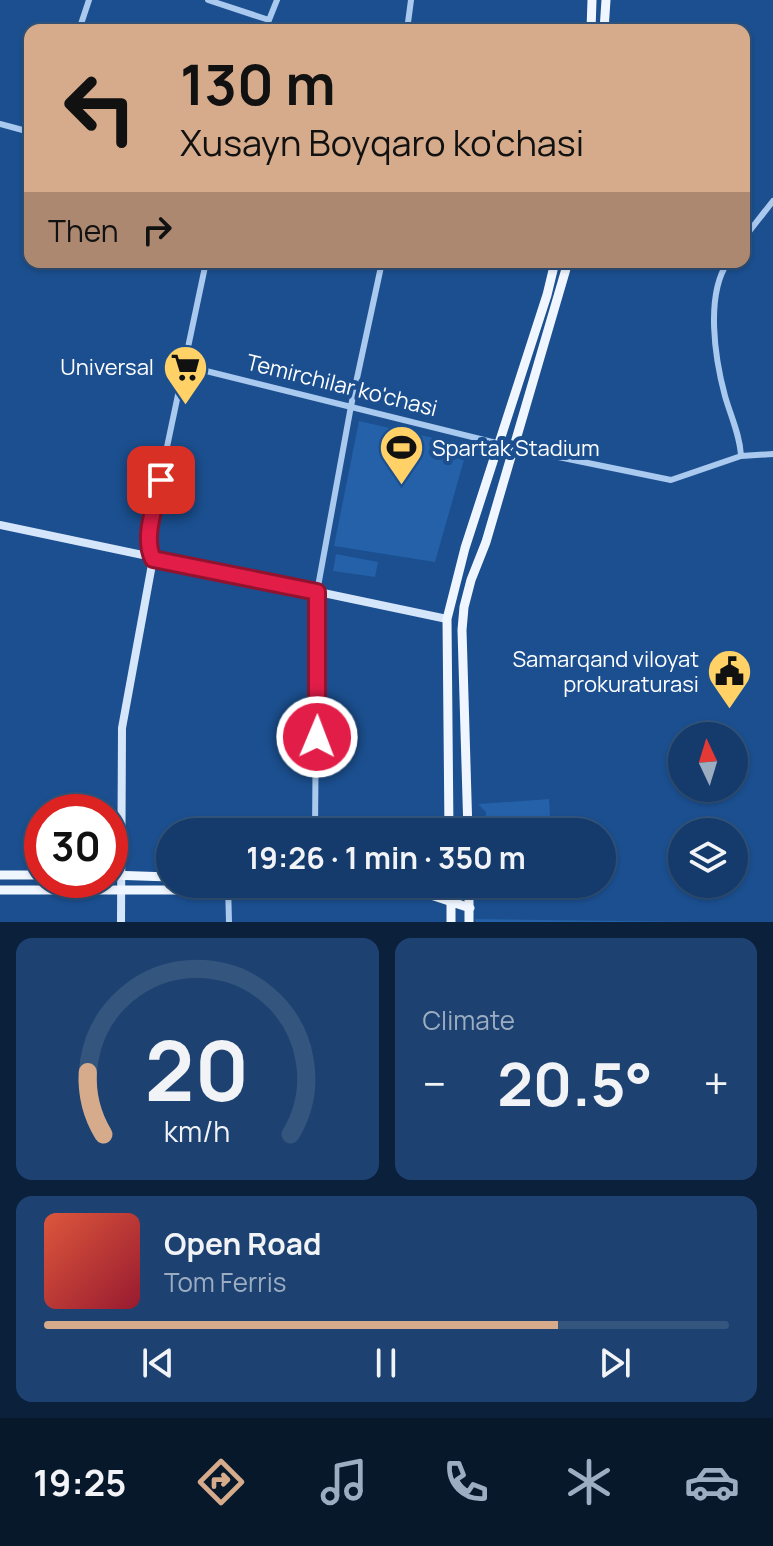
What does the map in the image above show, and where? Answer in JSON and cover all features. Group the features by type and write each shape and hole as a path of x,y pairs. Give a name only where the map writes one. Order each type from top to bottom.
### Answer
{"main road":[{"path":"591,24 592,0"},
{"path":"604,24 606,0"},
{"path":"449,818 447,619 456,576 495,441 547,295 554,268"},
{"path":"468,818 464,607 566,268"},
{"path":"0,525 447,619"},
{"path":"119,794 122,728 153,559"},
{"path":"0,875 24,875"},
{"path":"128,875 156,876"},
{"path":"128,889 156,888"},
{"path":"0,890 24,890"},
{"path":"121,898 121,922"},
{"path":"441,898 470,908"},
{"path":"451,922 452,898"},
{"path":"469,922 470,898"}],"street":[{"path":"81,24 89,0"},
{"path":"208,0 269,20"},
{"path":"267,24 277,0"},
{"path":"408,24 411,0"},
{"path":"0,124 24,130"},
{"path":"750,230 773,201"},
{"path":"153,559 148,549 148,537 205,268"},
{"path":"315,818 317,592 351,406 381,268"},
{"path":"725,268 714,297 717,365 737,431 741,456"},
{"name":"Temirchilar ko'chasi","path":"186,366 513,447 671,480 741,456 773,454"},
{"path":"228,898 229,922"}],"shaded area":[{"name":"Spartak Stadium","path":"359,421 468,446 435,562 334,546"},
{"path":"336,554 378,562 375,577 333,571"},
{"path":"549,799 550,818 486,818 486,812 478,804"},
{"path":"475,919 693,922 476,922"}],"place":[{"name":"Universal","path":"185,406"},
{"name":"Spartak Stadium","path":"401,487"},
{"name":"Samarqand viloyat prokuraturasi","path":"730,711"}],"route":[{"path":"161,480 148,537 148,549 153,559 317,592 317,737"}]}
